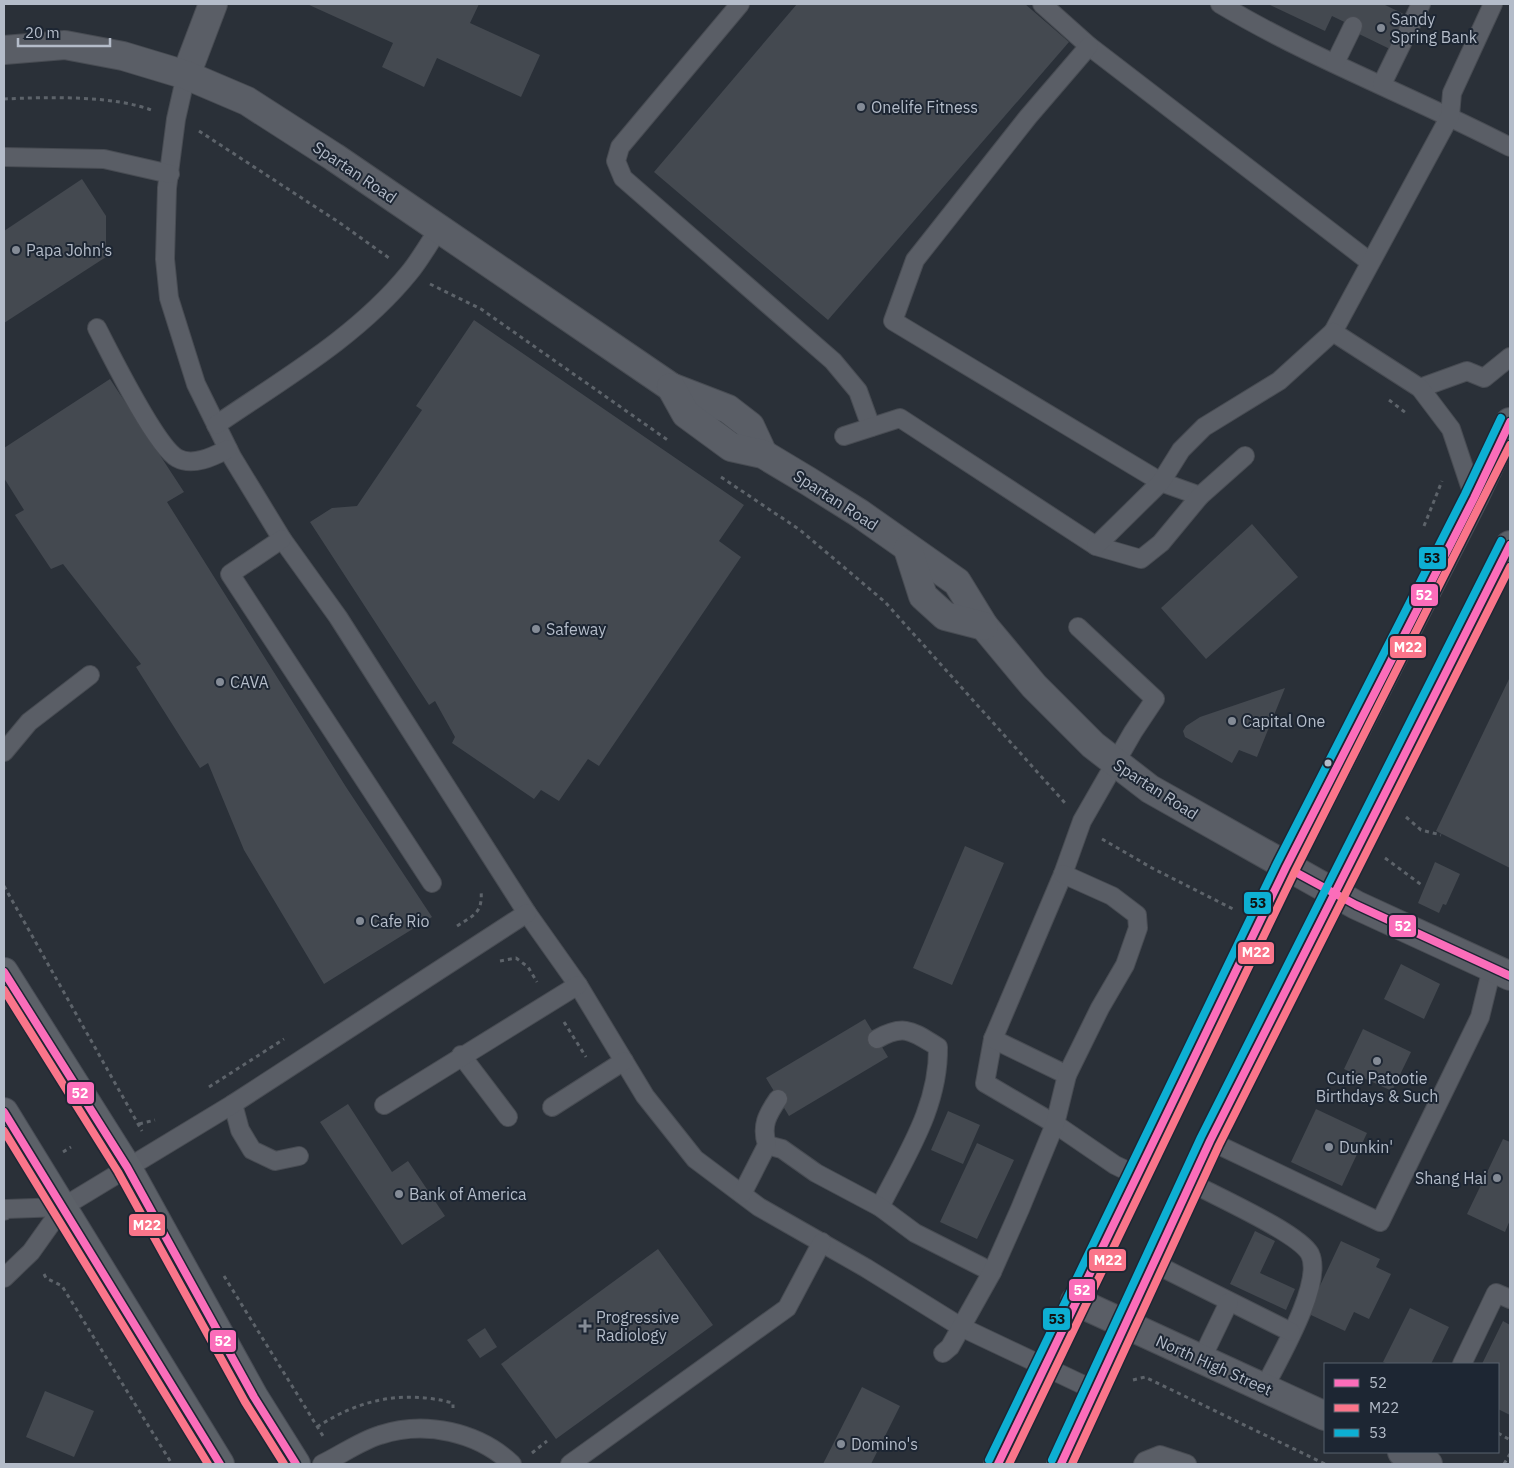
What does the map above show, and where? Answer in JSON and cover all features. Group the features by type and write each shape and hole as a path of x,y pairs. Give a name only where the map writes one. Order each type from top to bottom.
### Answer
{"main road":[{"path":"998,1464 1286,867 1474,498 1510,422"},
{"path":"1061,1464 1152,1263 1210,1141 1510,545"},
{"path":"4,972 127,1167 254,1397 296,1464"},
{"path":"4,1112 220,1464"}],"street":[{"path":"186,75 213,4"},
{"name":"Spartan Road","path":"4,50 65,44 123,56 186,75 247,101 671,387 686,414 731,447 763,454 860,513 908,549 923,596 945,616 984,626 1034,686 1115,764 1150,789 1336,894 1501,972"},
{"name":"North High Street","path":"1075,1301 1324,1416"}],"lane":[{"path":"740,4 620,147 616,161 623,178 834,361 858,391 871,427"},
{"path":"1042,4 1090,46 1370,262"},
{"path":"1220,4 1264,30 1450,116 1510,147"},
{"path":"1382,84 1421,4"},
{"path":"1096,546 1161,482 1181,450 1204,426 1279,381 1333,332 1450,116 1452,93 1493,4"},
{"path":"1335,63 1353,26"},
{"path":"1090,46 1028,117 914,260 893,321 1161,482 1200,496"},
{"path":"186,75 176,120 168,188 165,259 169,298 196,384 228,448 282,539 343,626 527,913 578,985 645,1096 695,1159 759,1207 822,1242 961,1328 1094,1390"},
{"path":"4,157 104,159 170,174"},
{"path":"216,425 334,345 371,312 409,273 439,229"},
{"path":"97,328 120,374 164,445 177,458 190,461 211,458 228,448"},
{"path":"1333,332 1420,388 1451,429 1474,498"},
{"path":"1420,388 1467,372 1484,378 1510,357"},
{"path":"844,436 900,418 1096,546 1141,559 1161,543 1200,496 1244,456"},
{"path":"282,539 230,574 432,883"},
{"path":"1078,627 1154,699 1082,821 1063,874 993,1039 985,1083 1055,1124 1115,1165 1136,1175"},
{"path":"4,752 29,722 90,675"},
{"path":"943,1353 950,1347 992,1272 1055,1124 1067,1075 1100,1008 1125,965 1138,928 1137,915 1112,896 1063,874"},
{"path":"4,1278 32,1252 63,1208 127,1167 233,1104 527,913"},
{"path":"1210,1141 1380,1222 1422,1139 1501,972"},
{"path":"384,1105 461,1055 578,985"},
{"path":"878,1039 893,1030 913,1032 938,1047 938,1066 934,1091 925,1119 880,1208"},
{"path":"993,1039 1067,1075"},
{"path":"461,1055 508,1117"},
{"path":"552,1107 624,1061"},
{"path":"742,1194 767,1145 763,1133 768,1114 778,1098"},
{"path":"233,1104 240,1130 252,1150 276,1161 299,1156"},
{"path":"767,1145 782,1149 816,1173 880,1208 915,1233 992,1272"},
{"path":"1190,1182 1295,1238 1310,1255 1313,1279 1291,1332 1264,1388"},
{"path":"4,1211 6,1209 63,1208"},
{"path":"570,1464 787,1308 822,1242"},
{"path":"1152,1263 1291,1332"},
{"path":"1462,1363 1496,1292 1510,1298"},
{"path":"1201,1360 1230,1302"},
{"path":"322,1464 379,1435 418,1427 468,1436 512,1464"},
{"path":"1143,1464 1145,1461 1160,1455 1187,1464"}],"path":[{"path":"4,99 79,98 141,105 176,120 218,142 340,222 409,273 481,309 676,446"},
{"path":"1381,394 1412,418"},
{"path":"718,474 800,530 885,602 943,664 1024,759 1082,821 1106,842 1236,910"},
{"path":"1420,535 1442,483 1441,474"},
{"path":"1403,815 1421,830 1441,834"},
{"path":"1382,857 1424,886"},
{"path":"493,963 516,958 528,967 549,1002 568,1027 598,1078"},
{"path":"32,1252 46,1278 62,1286 172,1464"},
{"path":"1124,1382 1146,1377 1325,1464"},
{"path":"1499,1434 1510,1440"},
{"path":"1504,1464 1510,1454"}],"building":[{"path":"307,4 479,4 470,23 540,55 521,97 437,58 424,87 382,67 393,43"},
{"name":"Onelife Fitness","path":"797,4 1025,4 1069,42 828,320 654,172"},
{"name":"Sandy Spring Bank","path":"1268,4 1383,4 1410,17 1394,51 1359,34 1361,30 1332,16 1325,31"},
{"path":"82,179 106,216 106,257 4,323 4,231"},
{"name":"Safeway","path":"474,320 744,505 719,541 741,557 599,766 588,759 559,801 541,790 534,799 452,743 455,737 435,701 429,705 310,522 332,508 357,506 422,410 416,406"},
{"path":"110,379 184,492 167,502 346,787 432,917 324,984 244,850 208,763 200,768 136,667 141,664 63,564 51,569 15,515 24,510 4,478 4,448"},
{"path":"1252,524 1298,577 1206,659 1161,608"},
{"path":"1510,677 1510,868 1436,831"},
{"name":"Capital One","path":"1285,688 1257,757 1239,750 1232,763 1185,737 1183,731 1186,726 1200,717"},
{"path":"965,846 1004,863 952,985 913,968"},
{"path":"1435,862 1460,874 1446,905 1443,904 1439,913 1418,903"},
{"path":"1401,964 1440,984 1424,1019 1384,999"},
{"path":"865,1019 888,1057 789,1116 766,1078"},
{"name":"Cutie Patootie Birthdays & Such","path":"1363,1029 1411,1052 1392,1091 1344,1069"},
{"name":"Bank of America","path":"348,1104 392,1172 408,1161 445,1216 402,1245 320,1122"},
{"name":"Dunkin'","path":"1316,1109 1367,1133 1342,1186 1291,1162"},
{"path":"948,1111 980,1125 963,1164 931,1150"},
{"name":"Shang Hai","path":"1503,1139 1510,1142 1510,1220 1505,1232 1467,1214"},
{"path":"977,1143 1014,1160 977,1239 940,1222"},
{"path":"1255,1231 1275,1241 1260,1273 1295,1289 1286,1310 1230,1284"},
{"path":"1341,1241 1380,1259 1376,1267 1391,1274 1369,1319 1354,1312 1345,1331 1311,1315 1309,1309"},
{"path":"658,1249 713,1325 556,1439 501,1364"},
{"path":"1410,1308 1449,1327 1431,1363 1383,1362"},
{"path":"1503,1321 1510,1325 1510,1415 1499,1410 1499,1363 1482,1363"},
{"path":"485,1328 497,1347 480,1358 467,1340"},
{"path":"862,1387 900,1406 871,1464 823,1464"},
{"path":"45,1391 94,1411 74,1457 26,1437"}],"transit line":[{"name":"53","path":"989,1460 1277,863 1465,494 1501,418"},
{"name":"52","path":"998,1464 1286,867 1474,498 1510,422"},
{"name":"M22","path":"1009,1464 1295,871 1510,445"},
{"name":"53","path":"1052,1460 1201,1137 1501,541"},
{"name":"52","path":"1061,1464 1210,1141 1510,545"},
{"name":"M22","path":"1072,1464 1219,1145 1510,567"},
{"name":"52","path":"1297,873 1356,905 1510,976"},
{"name":"52","path":"4,972 127,1167 254,1397 296,1464"},
{"name":"M22","path":"4,990 118,1172 245,1402 284,1464"},
{"name":"52","path":"4,1112 220,1464"},
{"name":"M22","path":"4,1131 208,1464"}],"place":[{"name":"Sandy Spring Bank","path":"1381,28"},
{"name":"Onelife Fitness","path":"861,107"},
{"name":"Papa John's","path":"16,250"},
{"name":"Safeway","path":"536,629"},
{"name":"CAVA","path":"220,682"},
{"name":"Capital One","path":"1232,721"},
{"name":"Cafe Rio","path":"360,921"},
{"name":"Cutie Patootie Birthdays & Such","path":"1377,1061"},
{"name":"Dunkin'","path":"1329,1147"},
{"name":"Shang Hai","path":"1497,1178"},
{"name":"Bank of America","path":"399,1194"},
{"name":"Progressive Radiology","path":"585,1326"},
{"name":"Domino's","path":"841,1444"}]}
